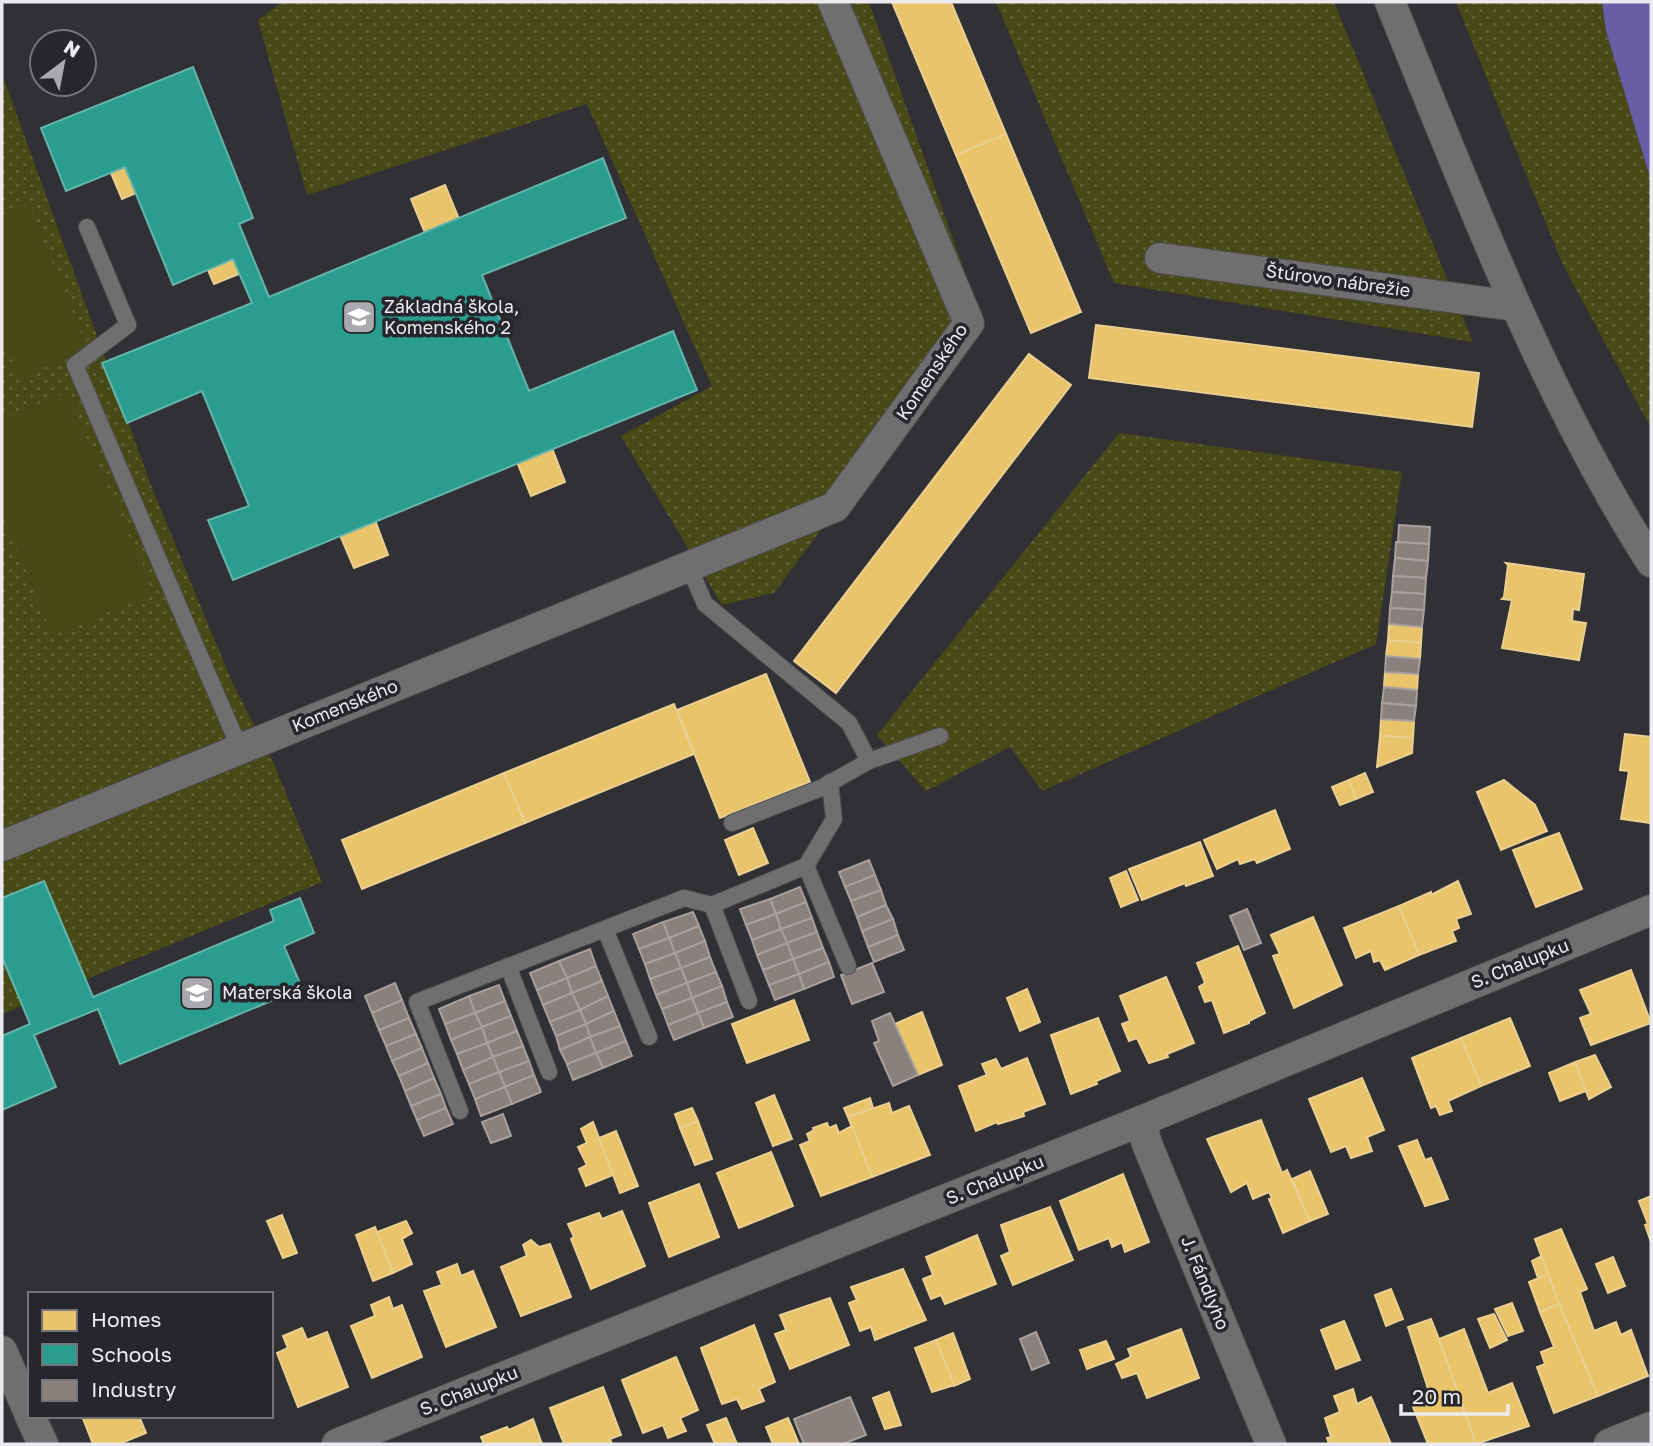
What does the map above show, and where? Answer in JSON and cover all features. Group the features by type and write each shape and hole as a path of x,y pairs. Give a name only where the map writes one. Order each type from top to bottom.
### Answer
{"street":[{"name":"Komenského","path":"2,846 835,507 969,323 833,2"},
{"path":"1390,2 1515,306 1616,506 1651,562"},
{"name":"Štúrovo nábrežie","path":"1160,258 1515,306"},
{"name":"S. Chalupku","path":"337,1444 1141,1121 1651,910"},
{"name":"J. Fándlyho","path":"1141,1121 1147,1144 1271,1444"},
{"path":"2,1351 28,1411"},
{"path":"31,1418 43,1444"},
{"path":"1609,1444 1651,1427"}],"lane":[{"path":"86,227 128,325 75,365 240,749"},
{"path":"689,567 705,604 849,723 869,761"},
{"path":"732,823 830,782 869,761 940,736"},
{"path":"460,1111 417,1002 684,898 712,905 806,866 834,818 830,782"},
{"path":"806,866 848,966"},
{"path":"712,905 749,1001"},
{"path":"605,929 649,1037"},
{"path":"508,966 549,1072"}],"shaded area":[{"path":"282,2 869,2 980,315 774,593 722,605 621,436 712,386 587,104 307,195 258,20"},
{"path":"996,2 1334,2 1473,342 1114,283"},
{"path":"1456,2 1602,2 1606,31 1651,181 1651,428 1562,263"},
{"path":"1602,2 1651,2 1651,181 1606,31"},
{"path":"2,74 152,488 231,680 274,764 322,882 2,1014"},
{"path":"28,204 88,350 19,378 2,337 2,215"},
{"path":"67,392 153,593 53,635 2,514 2,420"},
{"path":"1119,433 1402,472 1376,644 1042,791 1010,747 926,791 877,735"}],"building: Homes":[{"path":"892,2 951,2 1006,134 956,155"},
{"path":"1006,134 1081,312 1031,333 956,155"},
{"path":"125,167 136,193 122,199 111,173"},
{"path":"445,185 459,219 425,233 411,199"},
{"path":"233,259 239,274 214,284 208,270"},
{"path":"1096,325 1479,373 1472,427 1089,378"},
{"path":"1029,354 1071,385 836,693 794,661"},
{"path":"552,448 565,482 531,496 517,462"},
{"path":"375,520 388,555 354,568 340,535"},
{"path":"1506,563 1584,574 1579,610 1573,609 1572,621 1586,623 1579,660 1502,648 1512,600 1502,599 1508,565"},
{"path":"1389,624 1422,627 1421,643 1388,640"},
{"path":"1388,640 1421,643 1420,659 1386,656"},
{"path":"1385,672 1418,674 1417,690 1384,687"},
{"path":"766,674 810,782 720,818 677,710"},
{"path":"674,704 694,754 525,823 504,773"},
{"path":"1381,719 1414,721 1413,738 1380,736"},
{"path":"1625,734 1651,737 1651,823 1621,819 1629,771 1620,770"},
{"path":"1380,736 1413,738 1412,753 1377,767"},
{"path":"504,773 525,823 362,889 342,840"},
{"path":"1365,773 1373,792 1356,799 1349,780"},
{"path":"1349,780 1356,799 1340,805 1332,787"},
{"path":"1504,780 1535,805 1547,831 1501,850 1477,792"},
{"path":"1275,810 1290,849 1257,863 1255,859 1240,864 1238,859 1217,869 1204,840"},
{"path":"753,828 768,863 739,875 725,840"},
{"path":"1559,833 1582,889 1536,907 1513,850"},
{"path":"1200,842 1213,876 1186,886 1185,883 1142,900 1129,869"},
{"path":"1126,871 1138,900 1121,907 1110,878"},
{"path":"1458,881 1471,914 1456,919 1459,928 1452,931 1456,941 1419,955 1399,906 1431,892 1431,895"},
{"path":"1399,906 1419,955 1385,970 1380,960 1374,962 1371,951 1356,958 1344,928"},
{"path":"1313,917 1342,985 1294,1008 1273,956 1280,954 1271,935"},
{"path":"1238,946 1265,1013 1224,1033 1212,1000 1205,1002 1199,987 1205,983 1197,963"},
{"path":"1631,970 1651,1023 1591,1045 1580,1018 1591,1014 1580,990"},
{"path":"1166,977 1194,1043 1167,1054 1168,1057 1149,1063 1137,1038 1129,1041 1122,1024 1130,1021 1120,996"},
{"path":"1027,989 1040,1022 1020,1031 1007,998"},
{"path":"794,1000 809,1040 747,1063 732,1024"},
{"path":"922,1012 942,1065 918,1075 895,1024"},
{"path":"1098,1018 1120,1071 1071,1094 1051,1035"},
{"path":"1510,1018 1530,1066 1481,1086 1461,1038"},
{"path":"1461,1038 1481,1086 1448,1101 1452,1111 1440,1115 1436,1106 1431,1108 1412,1058"},
{"path":"1595,1055 1611,1087 1589,1099 1575,1062"},
{"path":"1027,1058 1045,1104 1023,1112 1024,1116 998,1124 997,1122 976,1131 959,1086 987,1075 982,1064 996,1059 1001,1069"},
{"path":"1575,1062 1586,1091 1560,1101 1549,1073"},
{"path":"1362,1078 1384,1130 1367,1137 1372,1151 1351,1158 1346,1146 1331,1152 1309,1099"},
{"path":"774,1095 792,1139 773,1146 756,1103"},
{"path":"870,1098 873,1108 848,1117 844,1108"},
{"path":"889,1103 892,1113 909,1106 930,1155 872,1177 848,1117"},
{"path":"692,1108 698,1121 680,1128 675,1114"},
{"path":"1261,1120 1282,1173 1287,1170 1310,1221 1283,1233 1269,1199 1272,1198 1269,1192 1253,1199 1247,1183 1231,1192 1207,1139"},
{"path":"698,1121 712,1159 695,1165 680,1128"},
{"path":"593,1122 613,1175 586,1186 579,1169 587,1165 578,1147 587,1143 581,1129"},
{"path":"827,1123 829,1128 836,1125 839,1133 852,1126 872,1177 821,1196 800,1145 810,1141 807,1134 814,1130 813,1128"},
{"path":"616,1131 638,1186 620,1193 599,1138"},
{"path":"1417,1140 1425,1160 1431,1158 1448,1199 1425,1206 1399,1146"},
{"path":"771,1152 793,1206 739,1228 717,1173"},
{"path":"1310,1171 1328,1214 1310,1221 1292,1179"},
{"path":"1123,1174 1149,1242 1125,1252 1122,1242 1112,1247 1109,1238 1079,1250 1060,1201"},
{"path":"699,1184 719,1237 669,1257 649,1203"},
{"path":"1651,1196 1651,1242 1645,1225 1648,1224 1639,1201"},
{"path":"1050,1207 1073,1260 1013,1285 1001,1256 1010,1252 1001,1225"},
{"path":"622,1211 645,1266 591,1289 571,1239 574,1237 568,1224 599,1213 602,1219"},
{"path":"282,1215 297,1253 283,1258 267,1221"},
{"path":"406,1221 412,1233 402,1239 412,1264 393,1273 377,1232"},
{"path":"375,1227 393,1273 373,1281 356,1235"},
{"path":"1561,1229 1587,1289 1580,1292 1594,1331 1616,1322 1621,1335 1631,1330 1648,1376 1598,1396 1535,1239"},
{"path":"977,1235 996,1284 945,1304 941,1295 931,1299 923,1279 933,1275 926,1257"},
{"path":"531,1240 539,1247 550,1244 571,1297 521,1316 501,1267 527,1256 523,1245"},
{"path":"1542,1256 1548,1274 1538,1278 1532,1261"},
{"path":"1613,1257 1625,1286 1608,1293 1596,1264"},
{"path":"457,1264 461,1276 473,1271 496,1327 446,1347 424,1291 442,1285 437,1272"},
{"path":"903,1269 926,1320 875,1340 871,1327 860,1331 849,1303 857,1300 851,1287"},
{"path":"1548,1274 1559,1304 1540,1312 1529,1282"},
{"path":"1391,1289 1403,1319 1386,1326 1375,1295"},
{"path":"389,1297 393,1309 402,1305 422,1357 372,1378 351,1326 375,1316 371,1305"},
{"path":"830,1298 849,1345 790,1369 775,1334 786,1330 780,1315"},
{"path":"1512,1303 1523,1331 1508,1336 1495,1309"},
{"path":"1559,1304 1598,1396 1554,1413 1537,1367 1545,1364 1541,1352 1554,1347 1540,1312"},
{"path":"1494,1314 1507,1340 1490,1348 1478,1319"},
{"path":"1431,1319 1476,1444 1428,1444 1413,1407 1432,1401 1408,1327"},
{"path":"1344,1321 1360,1360 1336,1369 1321,1330"},
{"path":"754,1325 775,1382 759,1389 764,1401 742,1409 737,1399 722,1404 701,1348"},
{"path":"302,1328 307,1340 327,1332 348,1387 298,1407 277,1353 288,1348 283,1336"},
{"path":"1181,1329 1199,1378 1147,1398 1137,1373 1122,1378 1116,1364 1131,1357 1128,1349"},
{"path":"1464,1329 1488,1393 1512,1383 1529,1426 1476,1444 1439,1339"},
{"path":"953,1333 970,1379 954,1386 936,1340"},
{"path":"936,1340 954,1385 932,1392 915,1348"},
{"path":"1106,1341 1114,1359 1087,1369 1080,1350"},
{"path":"676,1357 698,1410 680,1418 686,1431 668,1438 663,1425 643,1433 622,1380"},
{"path":"603,1387 621,1435 610,1439 612,1444 564,1444 550,1408"},
{"path":"1353,1389 1357,1404 1371,1397 1391,1444 1329,1444 1327,1438 1331,1437 1325,1418 1340,1412 1334,1396"},
{"path":"889,1392 901,1425 885,1429 873,1398"},
{"path":"83,1418 140,1418 146,1433 119,1444 93,1444"},
{"path":"726,1418 737,1444 715,1444 707,1425"},
{"path":"788,1418 799,1444 773,1444 766,1427"},
{"path":"533,1419 542,1444 484,1444 481,1437 507,1427 509,1430"}],"building: Schools":[{"name":"Základná škola, Komenského 2","path":"193,67 253,218 239,224 269,297 603,158 626,218 482,275 529,391 673,331 697,390 233,580 208,520 249,506 202,391 127,423 102,363 252,303 233,259 173,285 125,167 66,191 41,128"},
{"name":"Materská škola","path":"44,881 93,997 274,921 270,910 300,898 314,933 284,946 302,988 120,1064 98,1009 34,1035 56,1087 2,1110 2,1036 30,1024 2,957 2,898"}],"building: Industry":[{"path":"1399,525 1430,527 1429,544 1398,542"},
{"path":"1396,542 1429,544 1428,561 1395,558"},
{"path":"1395,558 1428,561 1426,578 1393,576"},
{"path":"1393,576 1426,578 1425,594 1392,592"},
{"path":"1392,592 1425,594 1424,610 1390,608"},
{"path":"1390,608 1424,610 1422,627 1389,624"},
{"path":"1386,656 1420,659 1418,674 1385,672"},
{"path":"1384,687 1417,690 1416,706 1382,703"},
{"path":"1382,703 1416,706 1414,721 1381,719"},
{"path":"869,860 875,875 845,887 839,872"},
{"path":"875,875 881,890 851,901 845,887"},
{"path":"800,887 806,902 776,914 770,899"},
{"path":"881,890 886,905 857,917 851,901"},
{"path":"770,899 776,914 746,925 740,909"},
{"path":"806,902 812,918 781,929 776,914"},
{"path":"886,905 893,919 862,931 857,917"},
{"path":"1247,909 1261,943 1244,950 1230,916"},
{"path":"693,912 699,926 669,938 663,922"},
{"path":"776,914 781,929 752,940 746,925"},
{"path":"812,918 817,932 787,943 781,929"},
{"path":"893,919 898,935 868,947 862,931"},
{"path":"663,922 669,938 639,949 633,934"},
{"path":"699,926 705,941 675,953 669,938"},
{"path":"781,929 787,943 757,955 752,940"},
{"path":"817,932 823,948 793,959 787,943"},
{"path":"898,935 904,950 874,962 868,947"},
{"path":"669,938 675,953 645,964 639,949"},
{"path":"705,941 710,957 681,968 675,953"},
{"path":"787,943 793,959 763,970 757,955"},
{"path":"823,948 829,962 799,974 793,959"},
{"path":"590,949 596,966 567,978 559,961"},
{"path":"675,953 681,968 650,979 645,964"},
{"path":"710,957 716,972 687,983 681,968"},
{"path":"793,959 799,974 769,985 763,970"},
{"path":"559,961 567,978 537,990 530,973"},
{"path":"829,962 834,977 804,989 799,974"},
{"path":"872,963 884,992 852,1004 841,975"},
{"path":"596,966 602,981 572,993 567,978"},
{"path":"681,968 687,983 656,995 650,979"},
{"path":"716,972 722,986 692,998 687,983"},
{"path":"799,974 804,989 775,1000 769,985"},
{"path":"567,978 572,993 543,1005 537,990"},
{"path":"602,981 608,996 580,1010 572,993"},
{"path":"395,983 402,1000 372,1013 365,996"},
{"path":"687,983 692,998 662,1009 656,995"},
{"path":"499,985 505,1001 475,1013 469,996"},
{"path":"722,986 727,1002 698,1013 692,998"},
{"path":"572,993 580,1010 550,1022 543,1005"},
{"path":"469,996 475,1013 445,1024 439,1009"},
{"path":"608,996 614,1011 586,1024 580,1010"},
{"path":"692,998 698,1013 668,1025 662,1009"},
{"path":"402,1000 409,1018 379,1030 372,1013"},
{"path":"505,1001 511,1016 482,1027 475,1013"},
{"path":"727,1002 733,1017 704,1028 698,1013"},
{"path":"580,1010 586,1024 556,1036 550,1022"},
{"path":"614,1011 620,1026 590,1037 586,1024"},
{"path":"475,1013 482,1027 451,1040 445,1024"},
{"path":"698,1013 704,1028 674,1040 668,1025"},
{"path":"890,1013 918,1075 893,1086 874,1043 879,1041 872,1021"},
{"path":"511,1016 517,1031 487,1043 482,1027"},
{"path":"409,1018 416,1034 386,1046 379,1030"},
{"path":"586,1024 590,1037 560,1050 556,1036"},
{"path":"620,1026 626,1041 596,1053 590,1037"},
{"path":"482,1027 487,1043 457,1054 451,1040"},
{"path":"517,1031 523,1046 493,1057 487,1043"},
{"path":"416,1034 422,1048 392,1061 386,1046"},
{"path":"590,1037 596,1053 567,1064 560,1050"},
{"path":"626,1041 632,1056 603,1068 596,1053"},
{"path":"487,1043 493,1057 463,1070 457,1054"},
{"path":"523,1046 529,1061 499,1072 493,1057"},
{"path":"422,1048 428,1063 399,1076 392,1061"},
{"path":"596,1053 603,1068 573,1080 567,1064"},
{"path":"493,1057 499,1072 469,1084 463,1070"},
{"path":"529,1061 534,1075 505,1087 499,1072"},
{"path":"428,1063 434,1078 405,1091 399,1076"},
{"path":"499,1072 505,1087 475,1099 469,1084"},
{"path":"534,1075 541,1092 512,1104 505,1087"},
{"path":"434,1078 441,1094 411,1106 405,1091"},
{"path":"505,1087 512,1104 481,1116 475,1099"},
{"path":"441,1094 446,1108 417,1120 411,1106"},
{"path":"446,1108 453,1124 424,1136 417,1120"},
{"path":"503,1114 511,1136 491,1143 482,1122"},
{"path":"1036,1332 1049,1363 1032,1370 1020,1339"},
{"path":"850,1397 866,1435 843,1444 804,1444 794,1419"}],"place":[{"name":"Základná škola, Komenského 2","path":"359,317"},
{"name":"Materská škola","path":"197,993"}]}
